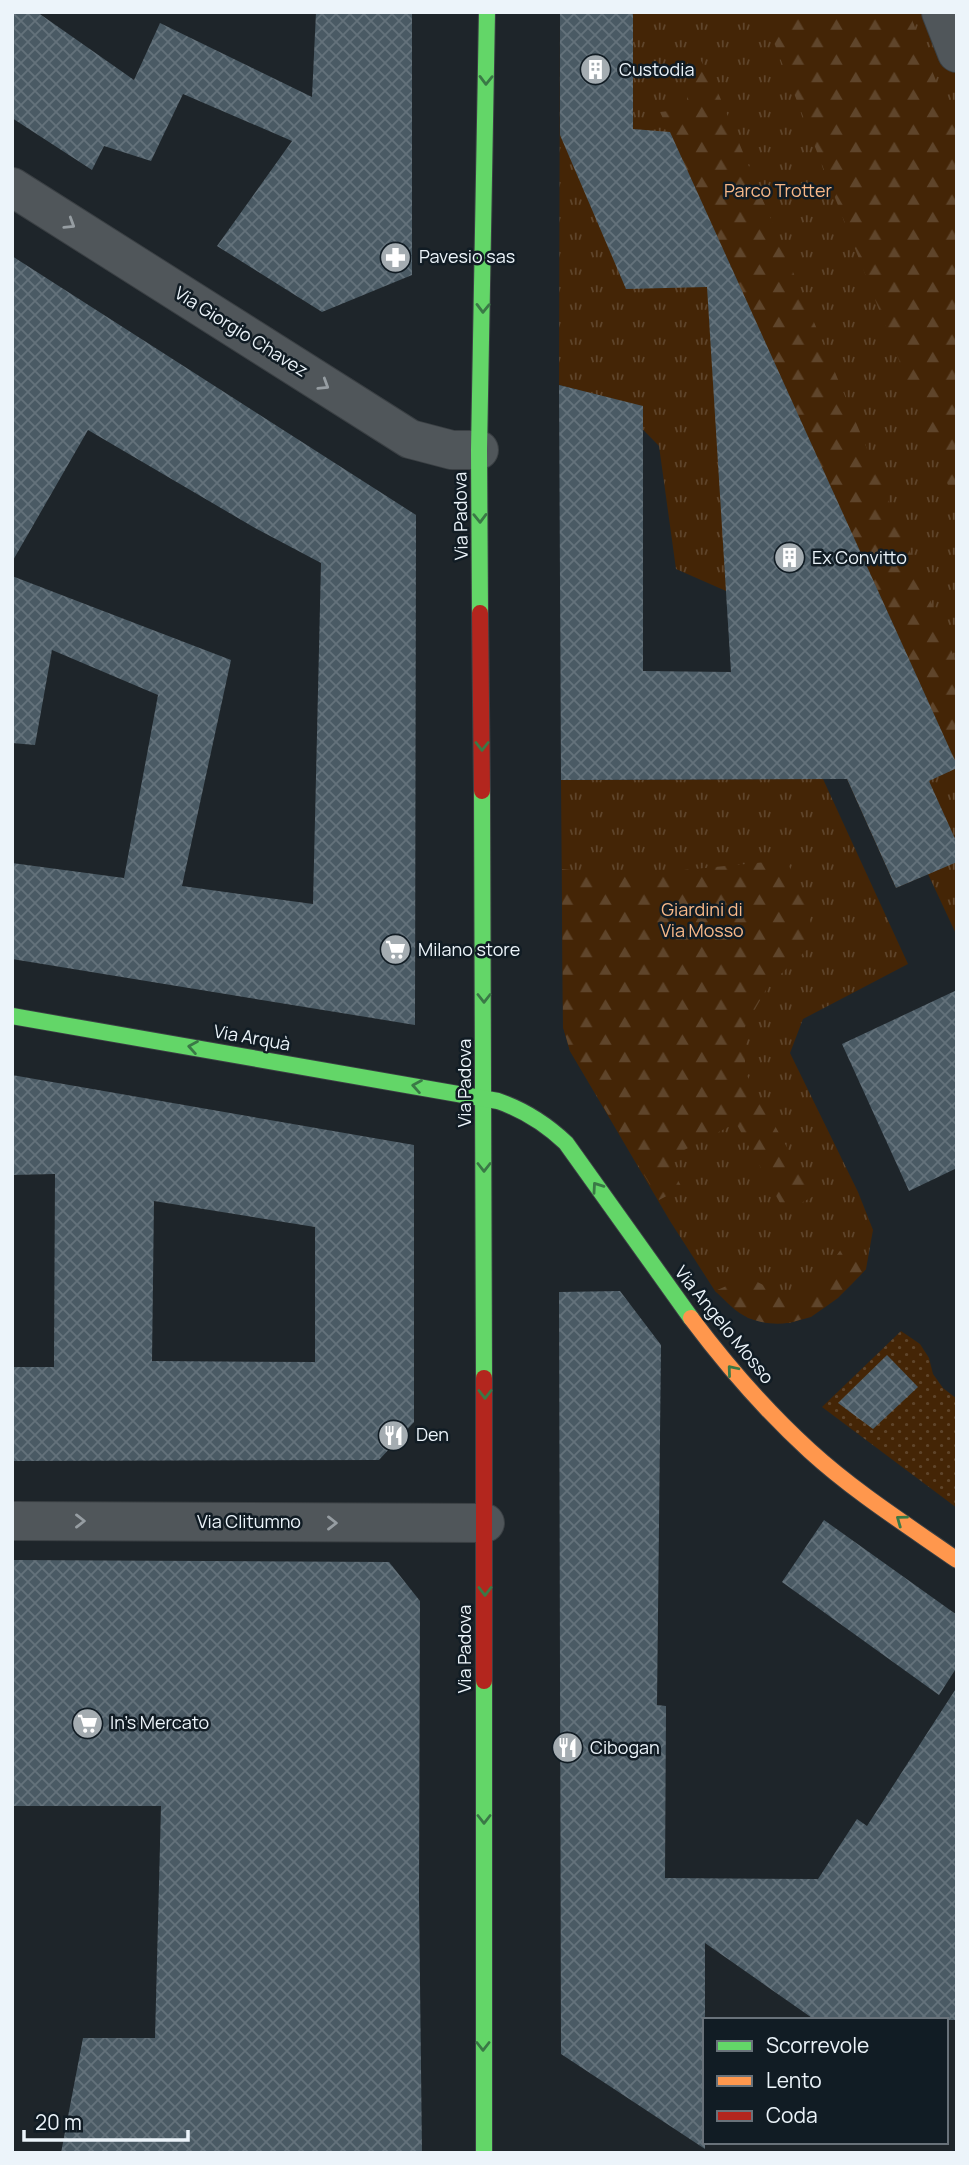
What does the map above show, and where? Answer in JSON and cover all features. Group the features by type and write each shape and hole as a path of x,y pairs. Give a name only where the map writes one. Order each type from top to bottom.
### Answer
{"street":[{"name":"Via Padova","path":"484,2153 484,1099 479,450 487,12"},
{"path":"941,12 957,53"},
{"name":"Via Giorgio Chavez","path":"12,187 410,439 452,450 479,450"},
{"name":"Via Arquà","path":"12,1016 484,1099"},
{"name":"Via Angelo Mosso","path":"484,1099 523,1110 566,1143 691,1319 743,1383 823,1462 957,1560"},
{"name":"Via Clitumno","path":"12,1521 485,1523"}],"green space":[{"name":"Parco Trotter","path":"560,12 957,12 957,936 928,874 896,888 767,601 726,591 676,569 659,446 613,399 559,385"},
{"path":"762,12 909,12 957,134 957,508"},
{"path":"687,34 719,95 957,664 957,765 660,112 687,109"},
{"name":"Giardini di Via Mosso","path":"823,779 908,964 803,1019 790,1053 858,1192 873,1230 866,1269 838,1298 811,1317 789,1323 768,1323 748,1318 715,1291 670,1221 570,1051 563,1027 561,780"},
{"path":"786,860 807,902 814,943 768,986 745,1027 745,1072 814,1196 785,1212 736,1123 667,1159 682,1188 659,1200 570,1051 563,1027 562,869 622,876"},
{"path":"842,1248 866,1269 829,1304 800,1320 767,1323 749,1318 735,1310 715,1291 747,1277 786,1296 812,1289"},
{"path":"901,1331 920,1344 929,1358 933,1374 943,1388 957,1399 957,1508 822,1407"}],"building":[{"path":"12,12 37,12 134,80 160,23 312,97 316,12 412,12 412,275 322,312 217,246 292,141 183,94 151,161 104,146 92,170 12,118"},
{"path":"560,12 633,12 633,129 670,132 957,765 957,768 929,781 957,843 957,862 896,888 847,779 561,780 559,385 643,406 643,671 731,672 707,287 626,289 560,135"},
{"path":"12,256 416,515 415,1025 12,959 12,863 124,878 158,695 52,650 35,745 12,743 12,576 231,660 182,886 313,904 321,563 255,528 88,430 12,562"},
{"path":"957,990 957,1168 909,1191 842,1044"},
{"path":"12,1075 414,1145 414,1422 379,1460 12,1461 12,1367 54,1367 55,1174 12,1175","holes":["154,1201 315,1227 315,1362 152,1361"]},
{"path":"620,1291 661,1345 657,1705 666,1706 665,1878 818,1879 857,1819 867,1826 957,1687 957,2020 812,2018 705,1943 705,2149 561,2054 559,1292"},
{"path":"887,1355 918,1387 873,1429 838,1403"},
{"path":"824,1520 957,1615 957,1667 939,1695 782,1582"},
{"path":"12,1560 389,1562 420,1601 422,2153 61,2153 83,2038 155,2038 161,1806 12,1806"}],"traffic: fast":[{"path":"480,613 479,450 487,12"},
{"path":"482,791 484,1378"},
{"path":"12,1016 498,1101 526,1113 566,1143 691,1318"},
{"path":"484,1681 484,2153"}],"traffic: slow":[{"path":"691,1318 748,1388 810,1451 863,1494 957,1560"}],"traffic: jam":[{"path":"480,613 482,791"},
{"path":"484,1378 484,1681"}],"place":[{"name":"Custodia","path":"596,70"},
{"name":"Pavesio sas","path":"396,257"},
{"name":"Ex Convitto","path":"789,558"},
{"name":"Milano store","path":"395,950"},
{"name":"Den","path":"393,1435"},
{"name":"In's Mercato","path":"87,1723"},
{"name":"Cibogan","path":"567,1748"}]}
